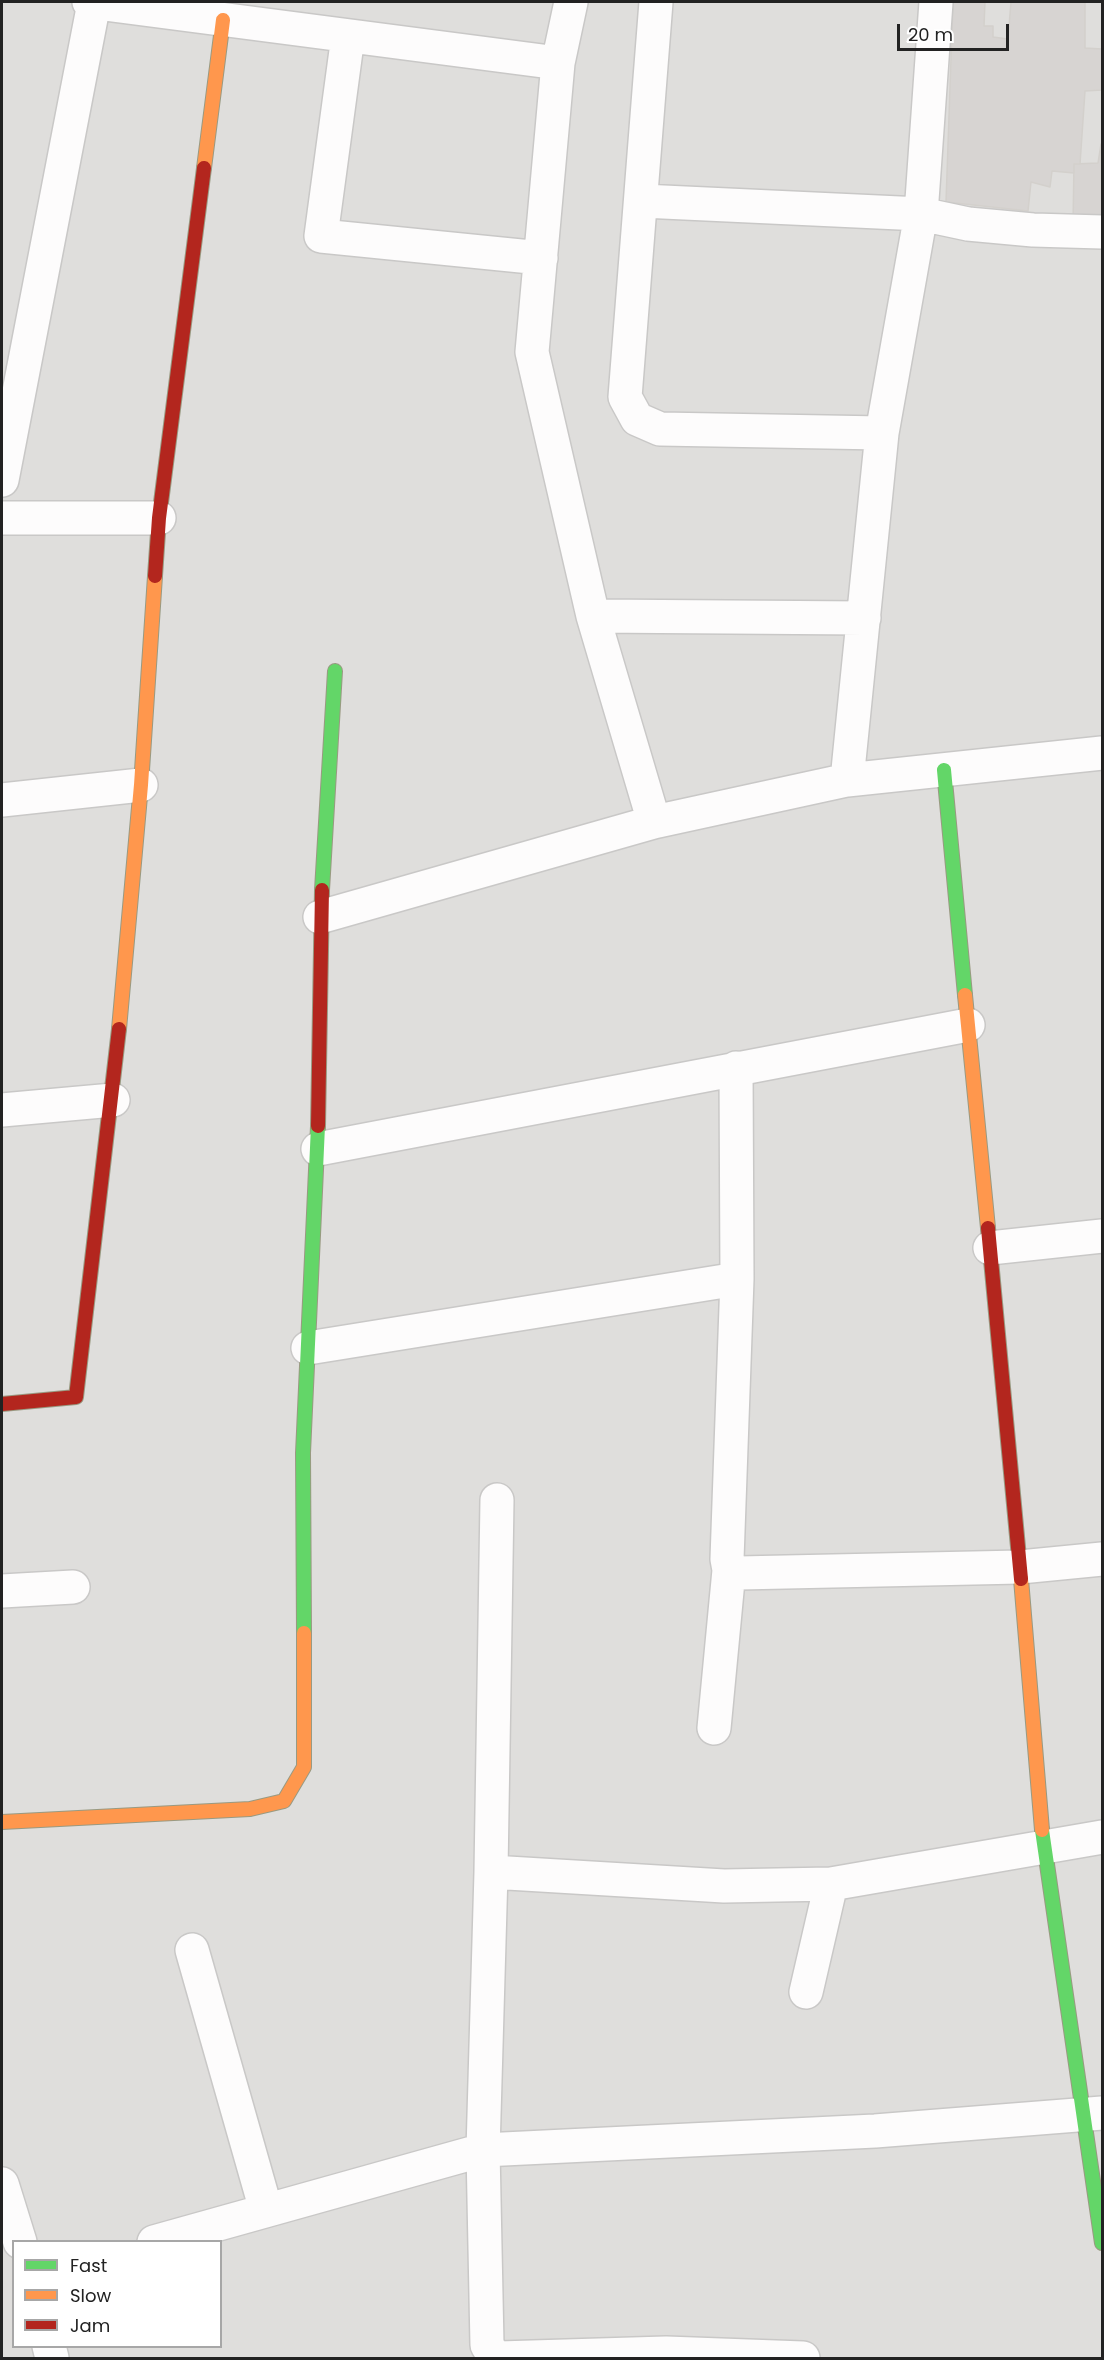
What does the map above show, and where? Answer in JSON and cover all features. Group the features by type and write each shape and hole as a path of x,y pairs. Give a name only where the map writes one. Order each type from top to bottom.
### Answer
{"street":[{"path":"2,480 91,2 558,63"},
{"path":"570,2 558,63 532,352 593,616 654,822"},
{"path":"656,2 625,398 637,419 660,429 882,433"},
{"path":"847,780 882,433 921,213 936,2"},
{"path":"2,1404 76,1397 113,1100 141,785 159,518 223,20"},
{"path":"348,36 321,236 541,258"},
{"path":"642,201 921,213 990,226 1102,232"},
{"path":"2,518 159,518"},
{"path":"593,616 864,618"},
{"path":"2,1822 250,1809 284,1801 304,1767 303,1453 318,1149 320,916 335,671"},
{"path":"320,916 654,822 847,780 1102,753"},
{"path":"944,770 1020,1567 1044,1848 1093,2114 1102,2243"},
{"path":"2,800 141,785"},
{"path":"318,1149 968,1025"},
{"path":"714,1728 729,1570 727,1547 737,1278 736,1068"},
{"path":"2,1110 113,1100"},
{"path":"990,1248 1102,1236"},
{"path":"308,1348 737,1278"},
{"path":"497,1500 491,1872 483,2150 487,2345 497,2358 666,2356 803,2358"},
{"path":"729,1570 739,1573 1020,1567 1102,1558"},
{"path":"2,1591 73,1587"},
{"path":"491,1872 724,1886 831,1884 1102,1837"},
{"path":"806,1992 831,1884"},
{"path":"192,1950 266,2210"},
{"path":"158,2240 483,2150 875,2131 1093,2114"},
{"path":"2,2184 20,2240"}],"shaded area":[{"path":"2,2 1102,2 1102,2358 2,2358"}],"building":[{"path":"953,2 985,2 984,26 993,26 993,37 1008,39 1011,2 1085,2 1085,48 1102,49 1102,90 1085,91 1080,164 1074,164 1074,173 1052,171 1050,187 1031,182 1028,211 946,202"},
{"path":"1101,144 1102,224 1073,224 1074,164 1098,163"}],"traffic: fast":[{"path":"322,890 335,671"},
{"path":"944,770 965,995"},
{"path":"304,1633 303,1453 318,1126"},
{"path":"1042,1830 1102,2243"}],"traffic: slow":[{"path":"204,168 223,20"},
{"path":"119,1029 141,785 155,576"},
{"path":"965,995 988,1228"},
{"path":"1021,1579 1042,1830"},
{"path":"2,1822 250,1809 284,1801 304,1767 304,1633"}],"traffic: jam":[{"path":"155,576 159,518 204,168"},
{"path":"318,1126 322,890"},
{"path":"2,1404 76,1397 119,1029"},
{"path":"988,1228 1021,1579"}]}
